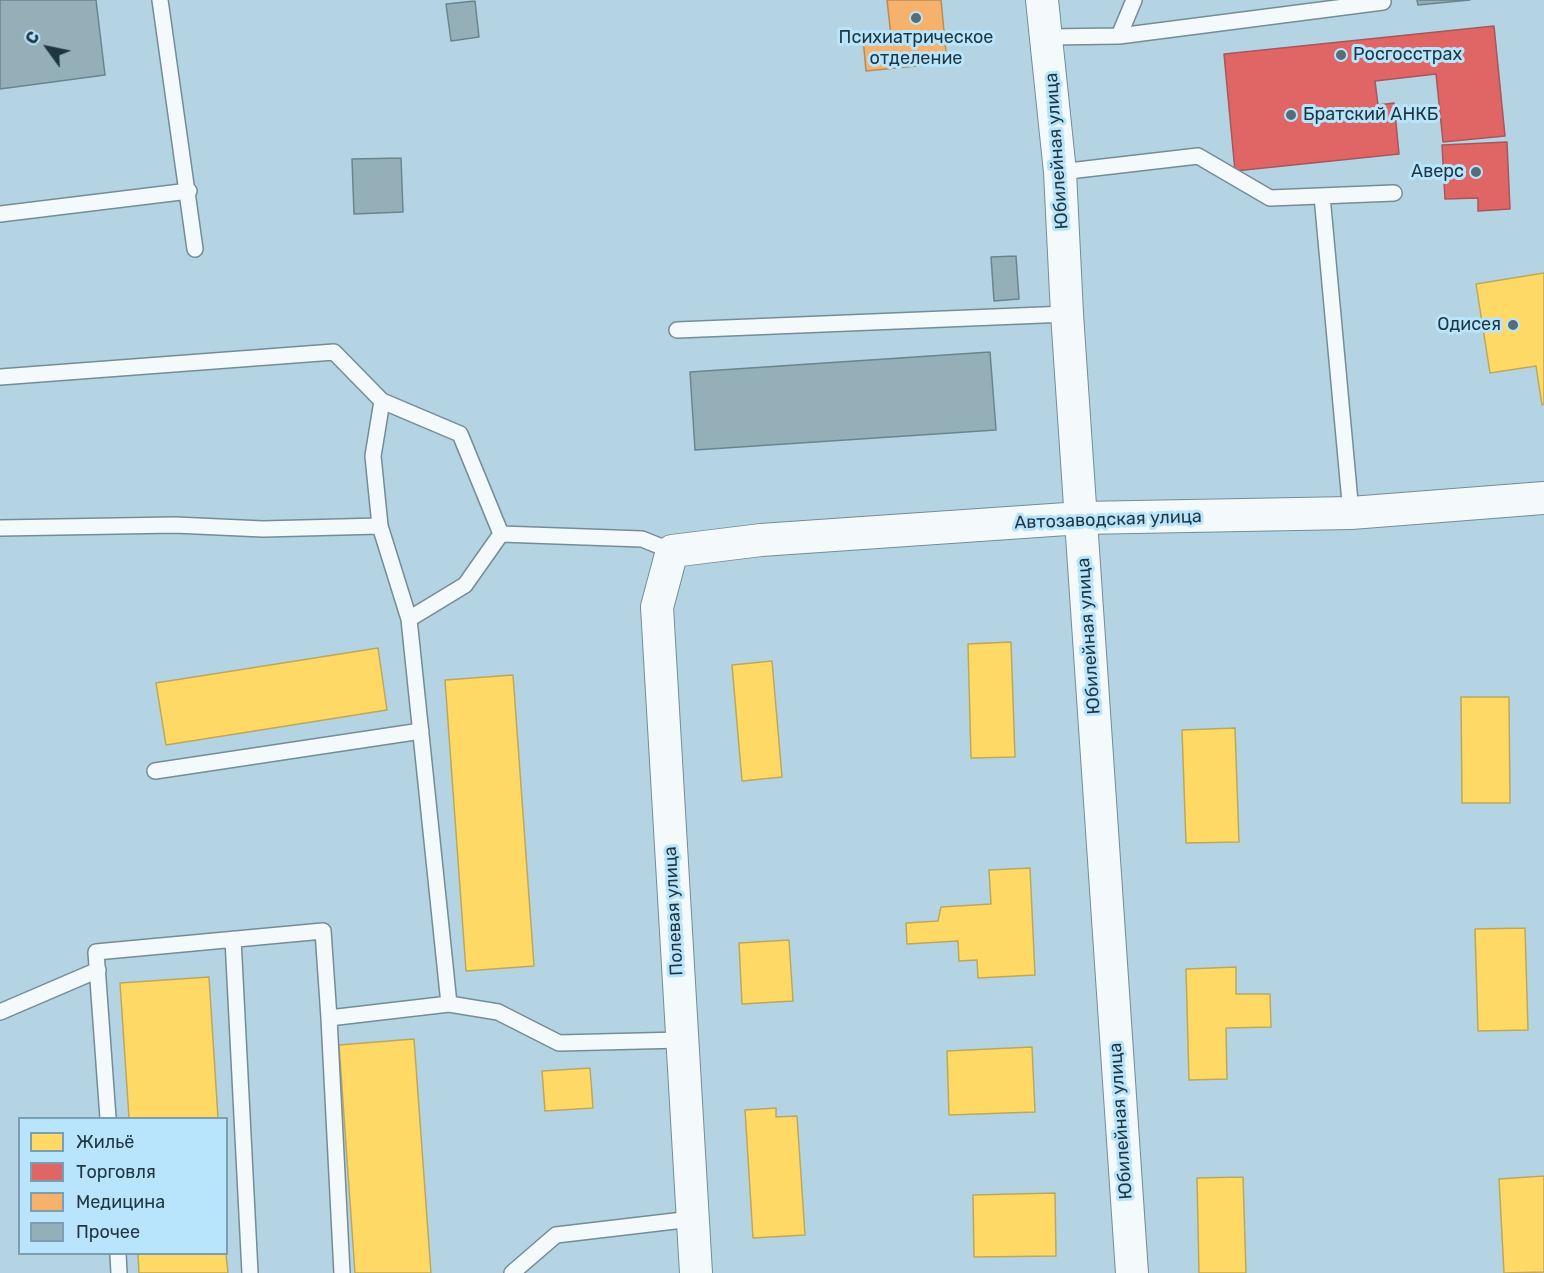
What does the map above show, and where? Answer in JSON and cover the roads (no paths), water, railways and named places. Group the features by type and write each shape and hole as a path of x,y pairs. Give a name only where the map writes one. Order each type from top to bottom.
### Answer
{"street":[{"name":"Юбилейная улица","path":"1042,0 1048,37 1060,172 1067,314 1132,1273"},
{"name":"Автозаводская улица","path":"672,551 761,540 1081,518 1351,513 1544,498"},
{"name":"Полевая улица","path":"672,551 657,607 696,1273"}],"lane":[{"path":"160,0 189,191 195,249"},
{"path":"1119,36 1134,0"},
{"path":"1048,37 1119,36 1383,2"},
{"path":"1060,172 1198,156 1270,198 1394,193"},
{"path":"0,214 189,191"},
{"path":"1322,196 1351,513"},
{"path":"677,330 1067,314"},
{"path":"0,377 334,352 382,401 460,434 501,534"},
{"path":"382,401 373,456 380,526 409,619 449,1004"},
{"path":"0,528 175,525 263,529 380,526"},
{"path":"501,534 642,539 672,551"},
{"path":"409,619 465,585 501,534"},
{"path":"155,771 421,731"},
{"path":"108,1117 96,952 323,931 342,1273"},
{"path":"233,939 249,1273"},
{"path":"0,1012 98,970"},
{"path":"329,1018 449,1004 498,1012 559,1043 681,1040"},
{"path":"512,1273 556,1235 692,1219"},
{"path":"118,1255 119,1273"}],"place":[{"name":"Психиатрическое отделение","path":"916,18"},
{"name":"Росгосстрах","path":"1341,55"},
{"name":"Братский АНКБ","path":"1291,115"},
{"name":"Аверс","path":"1476,172"},
{"name":"Одисея","path":"1513,325"}]}
